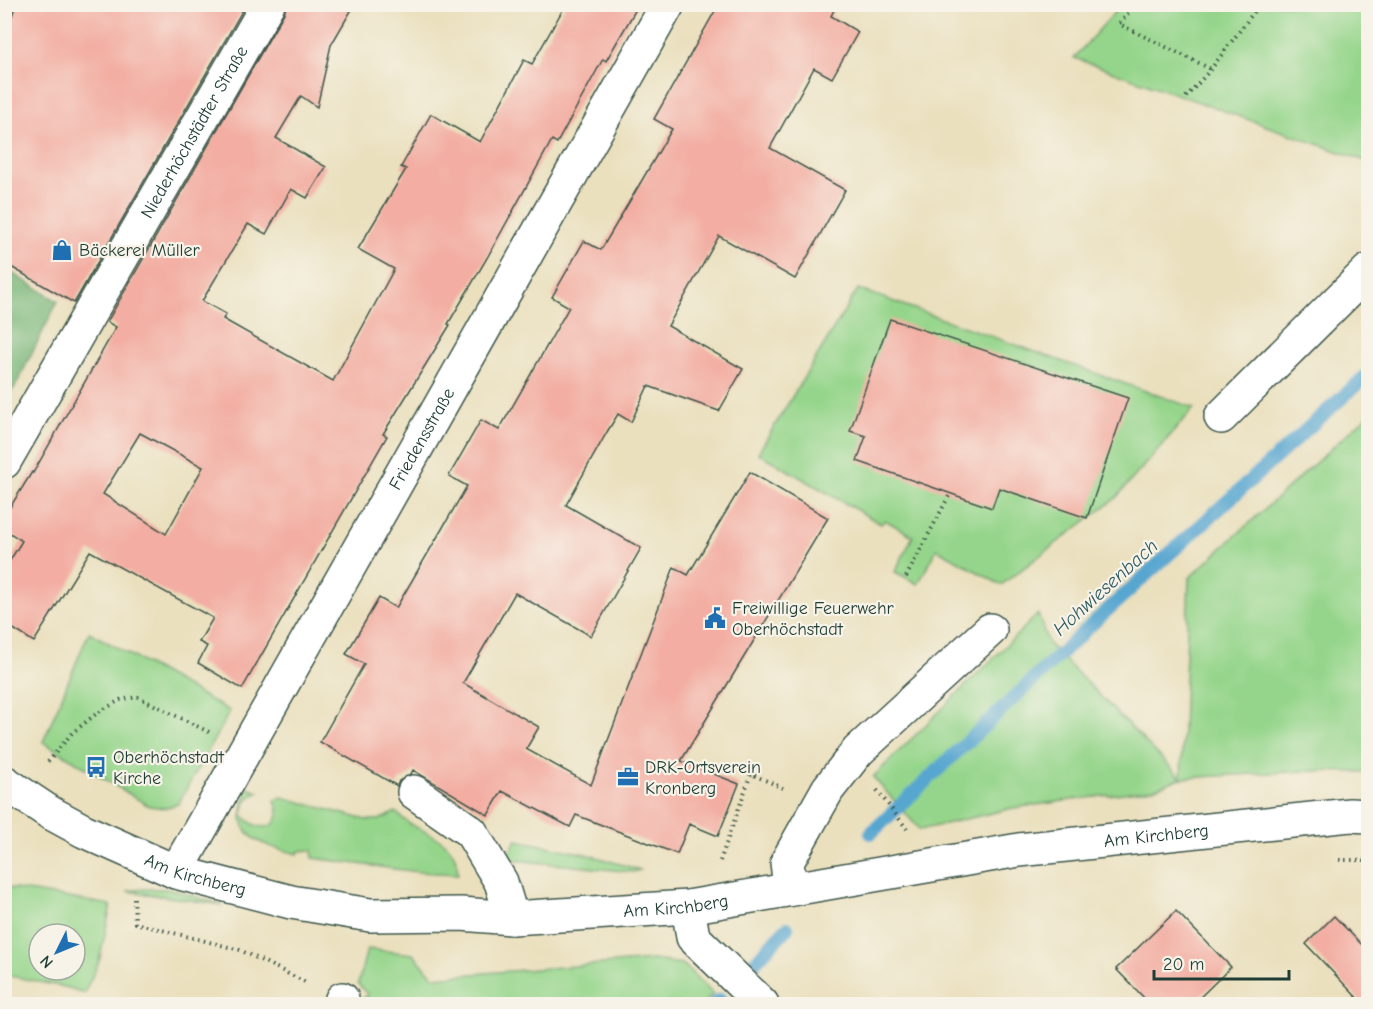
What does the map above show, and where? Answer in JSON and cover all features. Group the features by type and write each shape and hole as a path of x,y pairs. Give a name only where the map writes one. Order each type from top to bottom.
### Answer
{"street":[{"name":"Niederhöchstädter Straße","path":"4,462 18,422 268,4"},
{"name":"Friedensstraße","path":"176,872 668,4"},
{"path":"1221,417 1368,271"},
{"path":"790,889 787,862 828,789 858,751 990,630"},
{"name":"Am Kirchberg","path":"13,788 84,831 176,872 291,902 370,915 461,914 512,918 696,905 1019,850 1350,815 1368,816"},
{"path":"414,792 471,832 501,882 512,918"},
{"path":"696,905 693,937 760,1003"}],"path":[{"path":"1136,4 1119,24 1211,69"},
{"path":"1186,98 1260,4"},
{"path":"906,577 950,494"},
{"path":"13,788 96,714 120,700 138,697 244,750"},
{"path":"696,905 751,774 819,803"},
{"path":"880,794 900,820"},
{"path":"132,853 135,923 240,950 341,1002"}],"green space":[{"path":"1122,4 1368,5 1368,162 1074,58"},
{"path":"5,269 58,301 15,387 5,399"},
{"path":"858,289 1194,408 1116,498 1001,585 937,549 918,584 895,572 913,536 885,520 881,524 758,453"},
{"path":"1368,415 1368,772 1305,771 1181,778 1189,578"},
{"path":"1038,614 1048,643 1181,778 1153,789 1013,808 920,830 873,777"},
{"path":"89,632 230,711 178,804 164,808 149,806 43,742"},
{"path":"248,788 259,792 247,800 243,815 257,826 263,827 273,824 276,820 278,809 275,800 282,797 366,820 379,820 396,812 415,827 444,842 456,860 458,874 418,872 313,858 312,850 299,851 298,854 259,842 244,828 242,818 243,804"},
{"path":"516,840 586,854 640,870 633,872 506,859"},
{"path":"4,887 111,905 99,962 84,993 39,982 87,982 87,922 27,922 27,979 5,975"},
{"path":"170,889 223,905 127,891"},
{"path":"367,949 413,954 434,977 653,960 683,964 713,994 703,1004 354,1004 368,995 358,984"}],"building":[{"path":"16,4 246,4 74,303 4,263 4,39"},
{"path":"287,4 355,4 331,45 317,107 301,96 276,138 326,167 307,198 291,189 266,234 248,224 202,301 226,314 223,319 333,381 394,269 358,249 406,169 401,167 431,114 480,142 524,60 532,64 566,4 639,4 606,61 603,59 557,143 552,140 448,324 450,325 383,434 387,436 242,689 198,663 207,646 199,642 213,618 90,551 34,642 4,623 4,570 22,541 4,529 4,517 33,473 116,327 107,322 284,13","holes":["140,433 203,467 166,534 103,494"]},
{"path":"719,4 837,4 831,16 858,32 832,78 814,68 770,148 845,190 795,279 719,236 668,326 743,369 719,411 648,386 631,422 618,414 607,432 566,505 641,548 591,636 515,593 463,683 539,727 526,749 591,785 674,567 688,575 750,472 828,518 681,761 739,784 718,836 689,824 677,854 576,815 570,827 502,791 488,815 413,770 411,774 399,781 397,786 320,742 364,664 346,654 379,598 396,608 467,486 449,476 481,420 499,430 569,307 552,297 584,241 601,250 672,129 654,119"},
{"path":"890,319 1128,398 1087,518 999,488 992,508 857,461 866,436 850,431"},
{"path":"1176,911 1231,967 1192,1005 1151,1005 1116,969"},
{"path":"1334,916 1368,951 1368,1005 1364,1005 1306,944"}],"waterway":[{"name":"Hohwiesenbach","path":"871,833 1092,624 1368,374"},
{"name":"Hohwiesenbach","path":"743,975 787,928"},
{"name":"Hohwiesenbach","path":"715,1004 720,1000"}],"place":[{"name":"Bäckerei Müller","path":"62,250"},
{"name":"Freiwillige Feuerwehr Oberhöchstadt","path":"715,618"},
{"name":"Oberhöchstadt Kirche","path":"96,767"},
{"name":"DRK-Ortsverein Kronberg","path":"628,777"}]}
